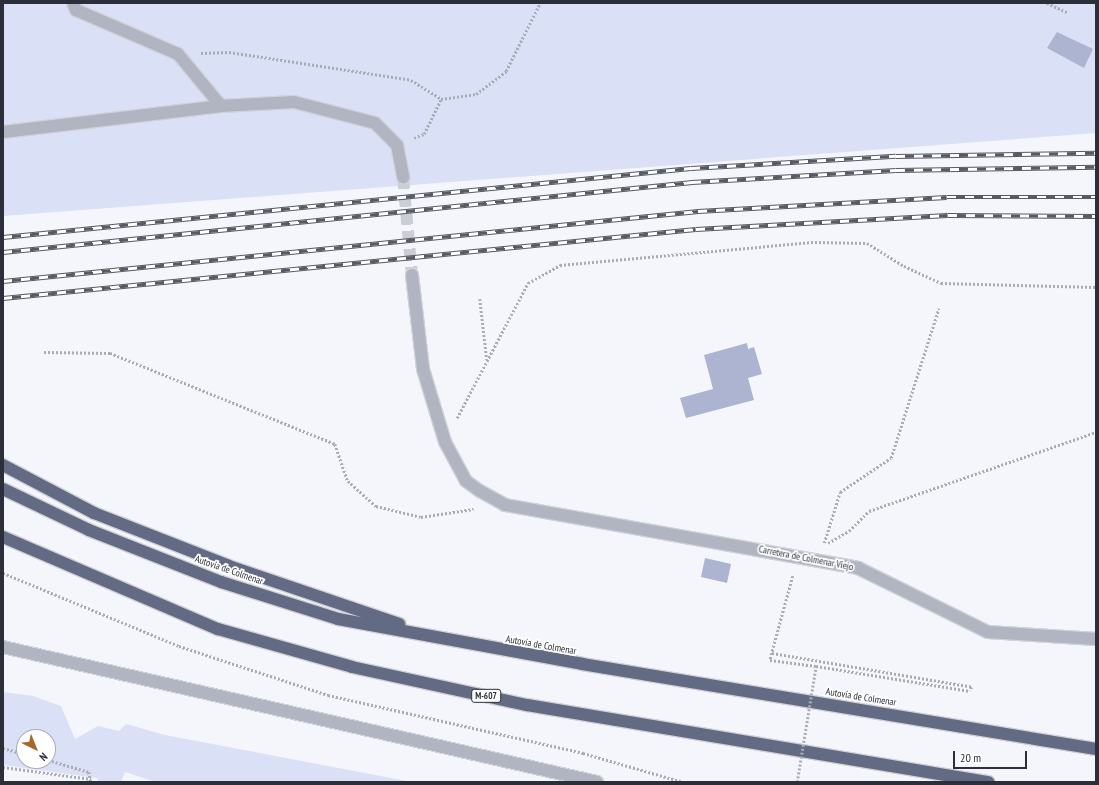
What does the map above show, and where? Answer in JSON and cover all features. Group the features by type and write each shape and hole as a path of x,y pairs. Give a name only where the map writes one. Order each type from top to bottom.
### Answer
{"highway":[{"path":"3,464 94,513 229,566 440,638"},
{"name":"Autovía de Colmenar","path":"3,489 88,530 221,582 338,619 440,638 1096,749"},
{"name":"M-607","path":"3,537 218,629 352,667 527,705 989,782"}],"street":[{"path":"73,3 76,10 174,53 221,106"},
{"path":"3,132 221,106 294,102 375,123 397,145 403,177"},
{"path":"412,275 423,369 445,442 466,481 505,505"},
{"name":"Carretera de Colmenar Viejo","path":"505,505 798,556 858,568 988,632 1096,639"},
{"path":"3,647 597,782"}],"path":[{"path":"174,53 229,52 411,80 441,99 476,94 506,71 540,3"},
{"path":"1047,3 1068,13"},
{"path":"397,145 424,134 441,99"},
{"path":"445,442 528,283 560,265 815,242 867,243 904,266 941,283 1096,287"},
{"path":"480,299 487,361"},
{"path":"939,308 891,458 840,492 823,546 849,531 869,511 1096,432"},
{"path":"44,352 110,353 335,444 348,481 376,506 421,517 505,505"},
{"path":"772,654 972,687 970,691 770,660 798,556"},
{"path":"3,573 179,646 328,695 583,753 683,782"},
{"path":"797,782 816,666"},
{"path":"3,748 16,752"},
{"path":"3,767 91,781 89,772 56,762"}],"shaded area":[{"path":"3,3 1096,3 1096,133 3,216"},
{"path":"3,692 33,696 61,706 75,739 98,726 119,731 126,724 165,735 412,782 156,782 125,772 121,782 98,782 97,778 32,769 56,769 56,729 16,729 16,767 3,765"}],"building":[{"path":"1057,32 1093,49 1084,68 1047,48"},
{"path":"747,343 748,349 754,347 762,374 748,378 754,400 686,418 680,398 713,389 704,355"},
{"path":"705,558 731,564 727,583 701,577"}],"tunnel":[{"path":"403,177 412,275"}],"railway":[{"path":"3,237 691,168 896,156 1096,153"},
{"path":"3,252 692,182 896,170 1096,167"},
{"path":"3,281 698,211 947,197 1096,197"},
{"path":"3,298 696,229 948,215 1096,216"}]}
